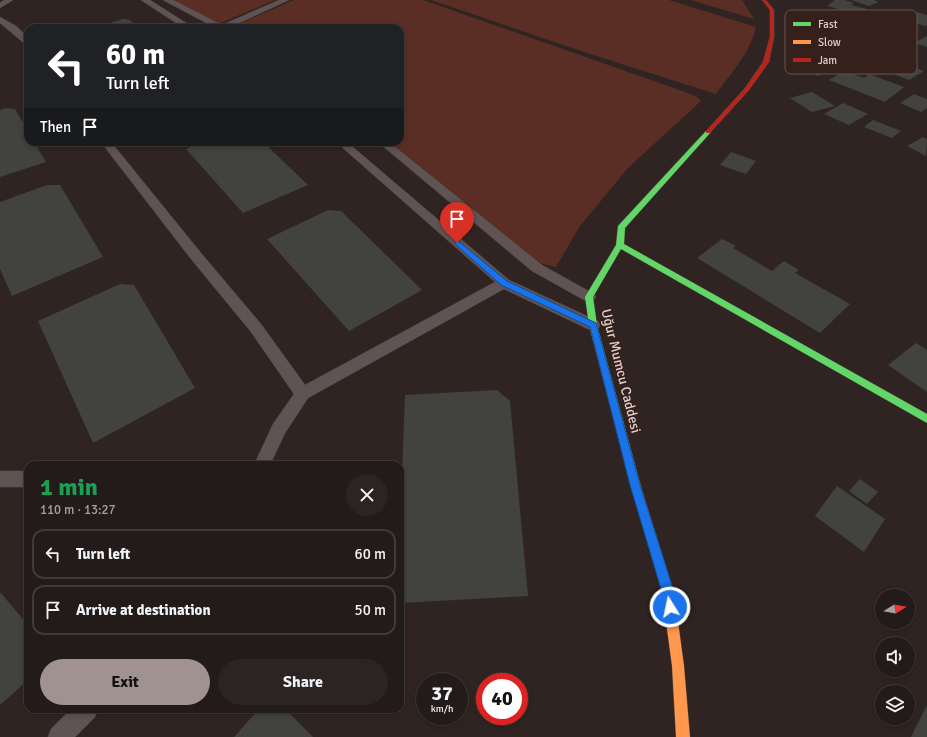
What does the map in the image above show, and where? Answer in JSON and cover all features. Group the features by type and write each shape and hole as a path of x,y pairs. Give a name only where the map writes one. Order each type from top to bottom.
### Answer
{"street":[{"name":"Uğur Mumcu Caddesi","path":"683,737 678,666 668,592 635,485 593,325 589,297 620,245 620,228 747,89 766,62 772,36 772,10 764,0"},
{"path":"620,245 927,419"}],"lane":[{"path":"0,6 9,0"},
{"path":"145,0 184,24"},
{"path":"167,0 212,24"},
{"path":"229,24 285,0"},
{"path":"0,18 24,38"},
{"path":"109,146 196,256 256,328 303,394"},
{"path":"346,146 504,283 593,325"},
{"path":"388,146 536,268 589,297"},
{"path":"264,461 279,429 303,394 504,283"},
{"path":"0,479 24,479"},
{"path":"59,737 83,713"}],"shaded area":[{"path":"165,0 275,0 218,24 214,24"},
{"path":"294,0 423,0 688,93 696,96 701,101 628,168 580,226 556,267 535,262 392,146 404,146 404,24 238,24"},
{"path":"431,0 669,0 756,27 750,45 745,54 716,94 584,52"},
{"path":"691,0 742,0 754,19"}],"building":[{"path":"835,0 845,0 854,3 851,5 867,9 842,10 827,6"},
{"path":"851,0 874,0 879,2 869,6"},
{"path":"917,12 927,15 927,25 925,26 917,24"},
{"path":"123,19 130,20 134,24 106,24"},
{"path":"927,36 927,47 917,44 917,41"},
{"path":"917,68 924,71 909,80 893,74 917,74"},
{"path":"839,74 853,74 864,78 869,74 904,87 885,102 829,80"},
{"path":"812,92 835,106 812,112 790,98"},
{"path":"914,94 927,99 927,108 921,112 900,103"},
{"path":"843,103 868,114 849,125 824,114"},
{"path":"5,108 15,109 24,124 24,146 36,146 46,162 0,177 0,110"},
{"path":"873,120 901,131 892,138 864,127"},
{"path":"923,137 927,139 926,156 907,146"},
{"path":"194,146 267,146 308,185 243,213 186,149"},
{"path":"731,152 756,161 746,174 720,165"},
{"path":"47,185 60,185 103,257 12,296 0,269 0,202"},
{"path":"328,210 341,211 422,290 349,331 267,239"},
{"path":"722,239 736,246 733,248 772,271 784,261 799,270 795,273 850,304 820,333 697,258"},
{"path":"120,284 134,285 195,388 93,443 38,321"},
{"path":"916,343 927,350 927,392 888,365"},
{"path":"497,390 510,401 528,596 404,603 404,461 402,461 405,395"},
{"path":"860,479 878,492 867,504 849,491"},
{"path":"837,486 885,519 864,552 815,516"},
{"path":"0,592 24,620 24,684 0,705"},
{"path":"927,705 927,737 911,737"},
{"path":"255,713 289,713 313,737 234,737"}],"traffic: fast":[{"path":"636,487 593,325 589,297 620,245 621,228 708,132"},
{"path":"620,245 927,419"}],"traffic: slow":[{"path":"636,487 668,592 678,666 683,737"}],"traffic: jam":[{"path":"708,132 747,89 766,62 772,37 772,10 764,0"}],"route":[{"path":"457,243 504,283 593,325 635,485 668,592 670,607"}]}
